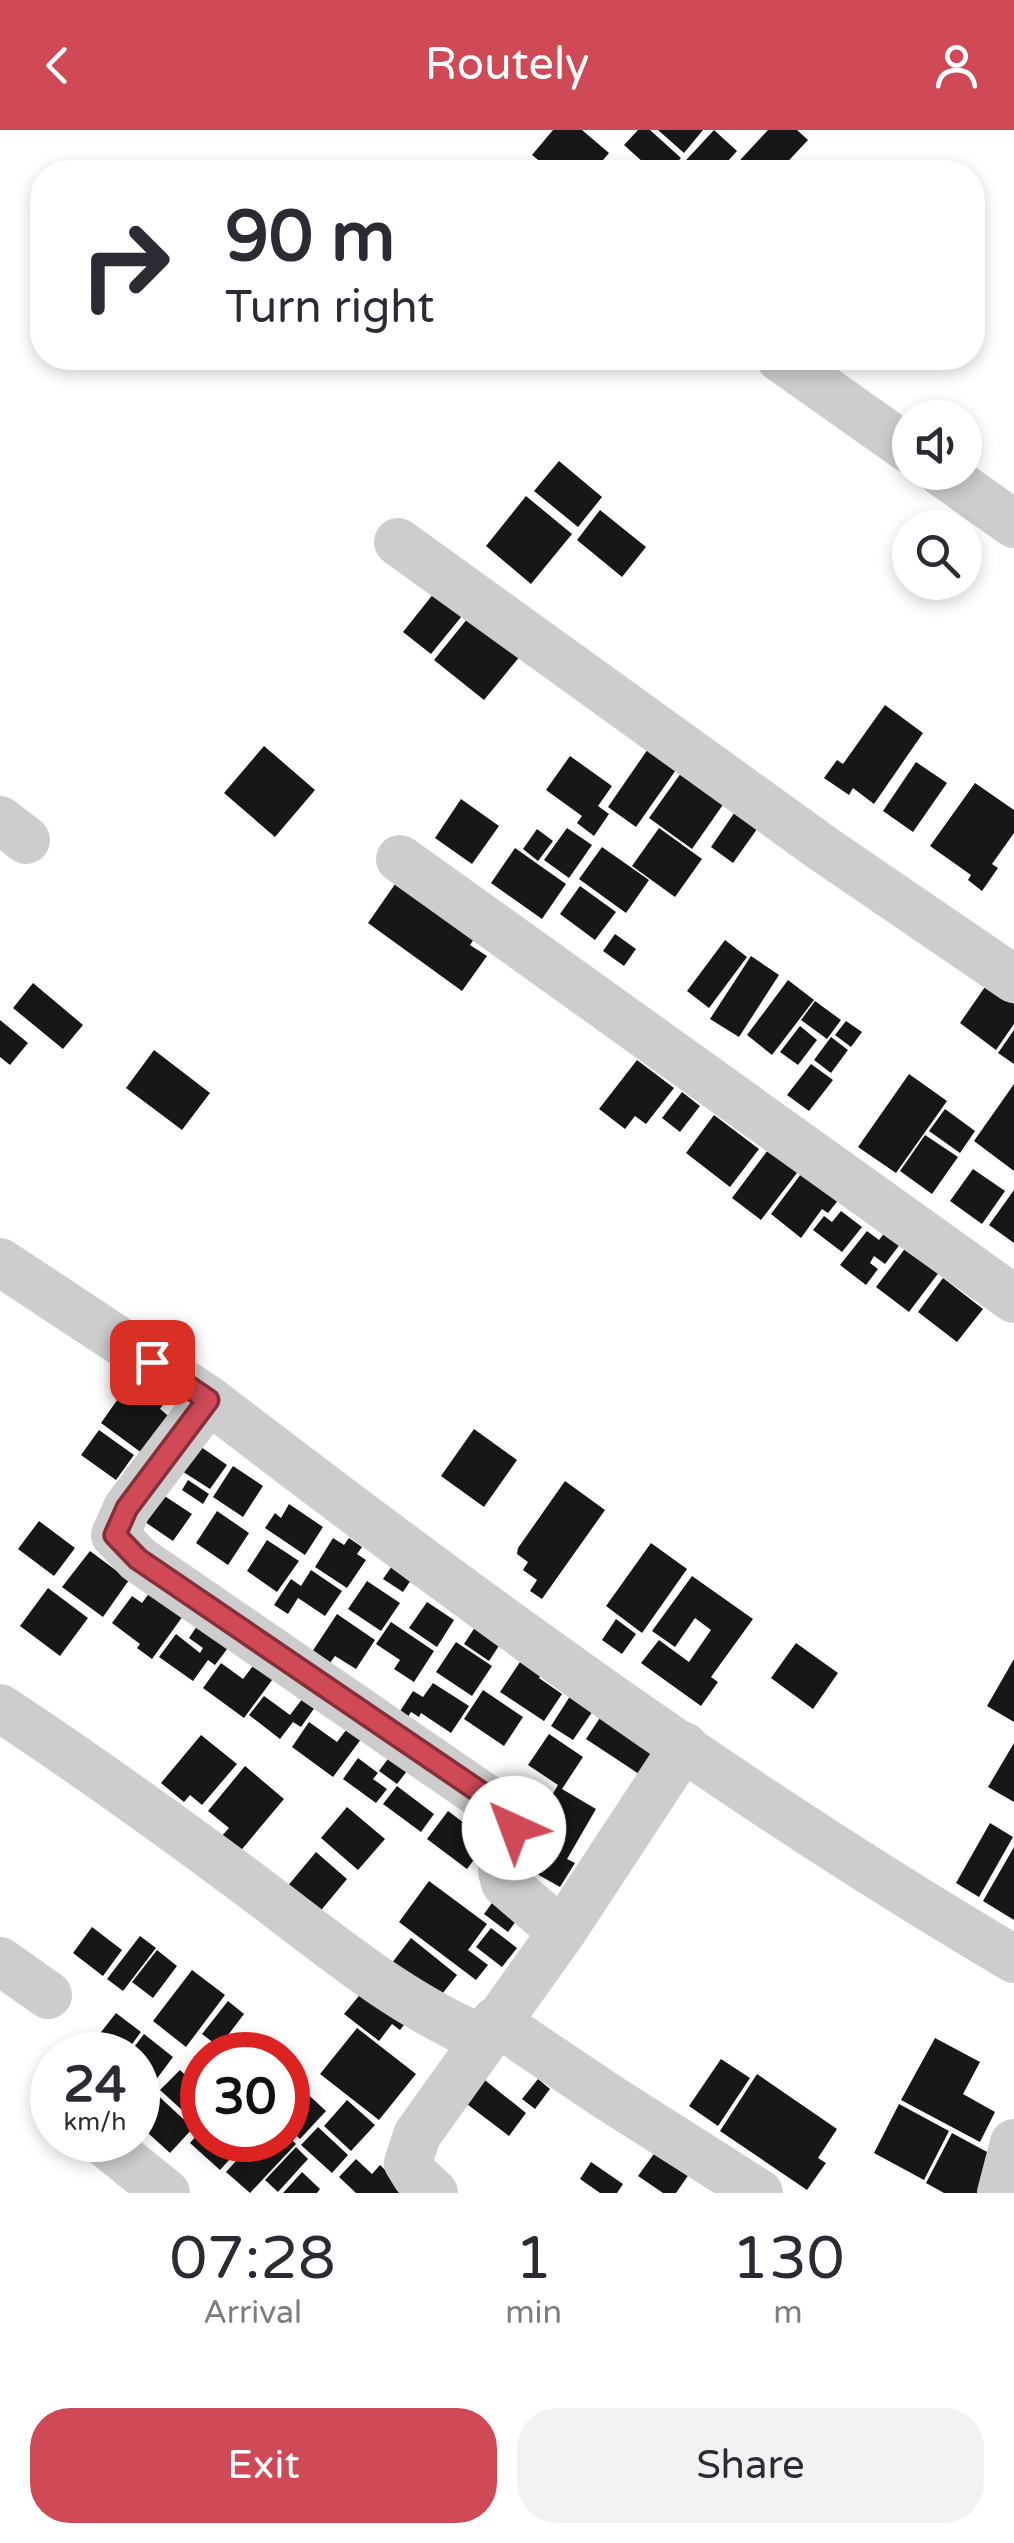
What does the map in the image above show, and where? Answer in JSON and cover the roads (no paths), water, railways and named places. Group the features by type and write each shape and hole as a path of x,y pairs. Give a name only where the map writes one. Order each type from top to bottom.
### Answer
{"street":[{"path":"797,370 892,437"},
{"path":"966,490 1014,524"},
{"path":"398,542 825,850 1014,979"},
{"path":"400,859 1014,1299"},
{"path":"0,1262 208,1400 538,1646 781,1814 1014,1959"},
{"path":"208,1400 127,1508 115,1535 118,1542 496,1805 514,1828 502,1872 505,1882 562,1932"},
{"path":"0,1708 68,1753 339,1953 448,2024 490,2030 759,2193"},
{"path":"434,2193 408,2163 417,2136 562,1932 684,1746"},
{"path":"0,1961 48,1995"},
{"path":"1001,2193 1014,2143"},
{"path":"128,2162 166,2193"}]}
